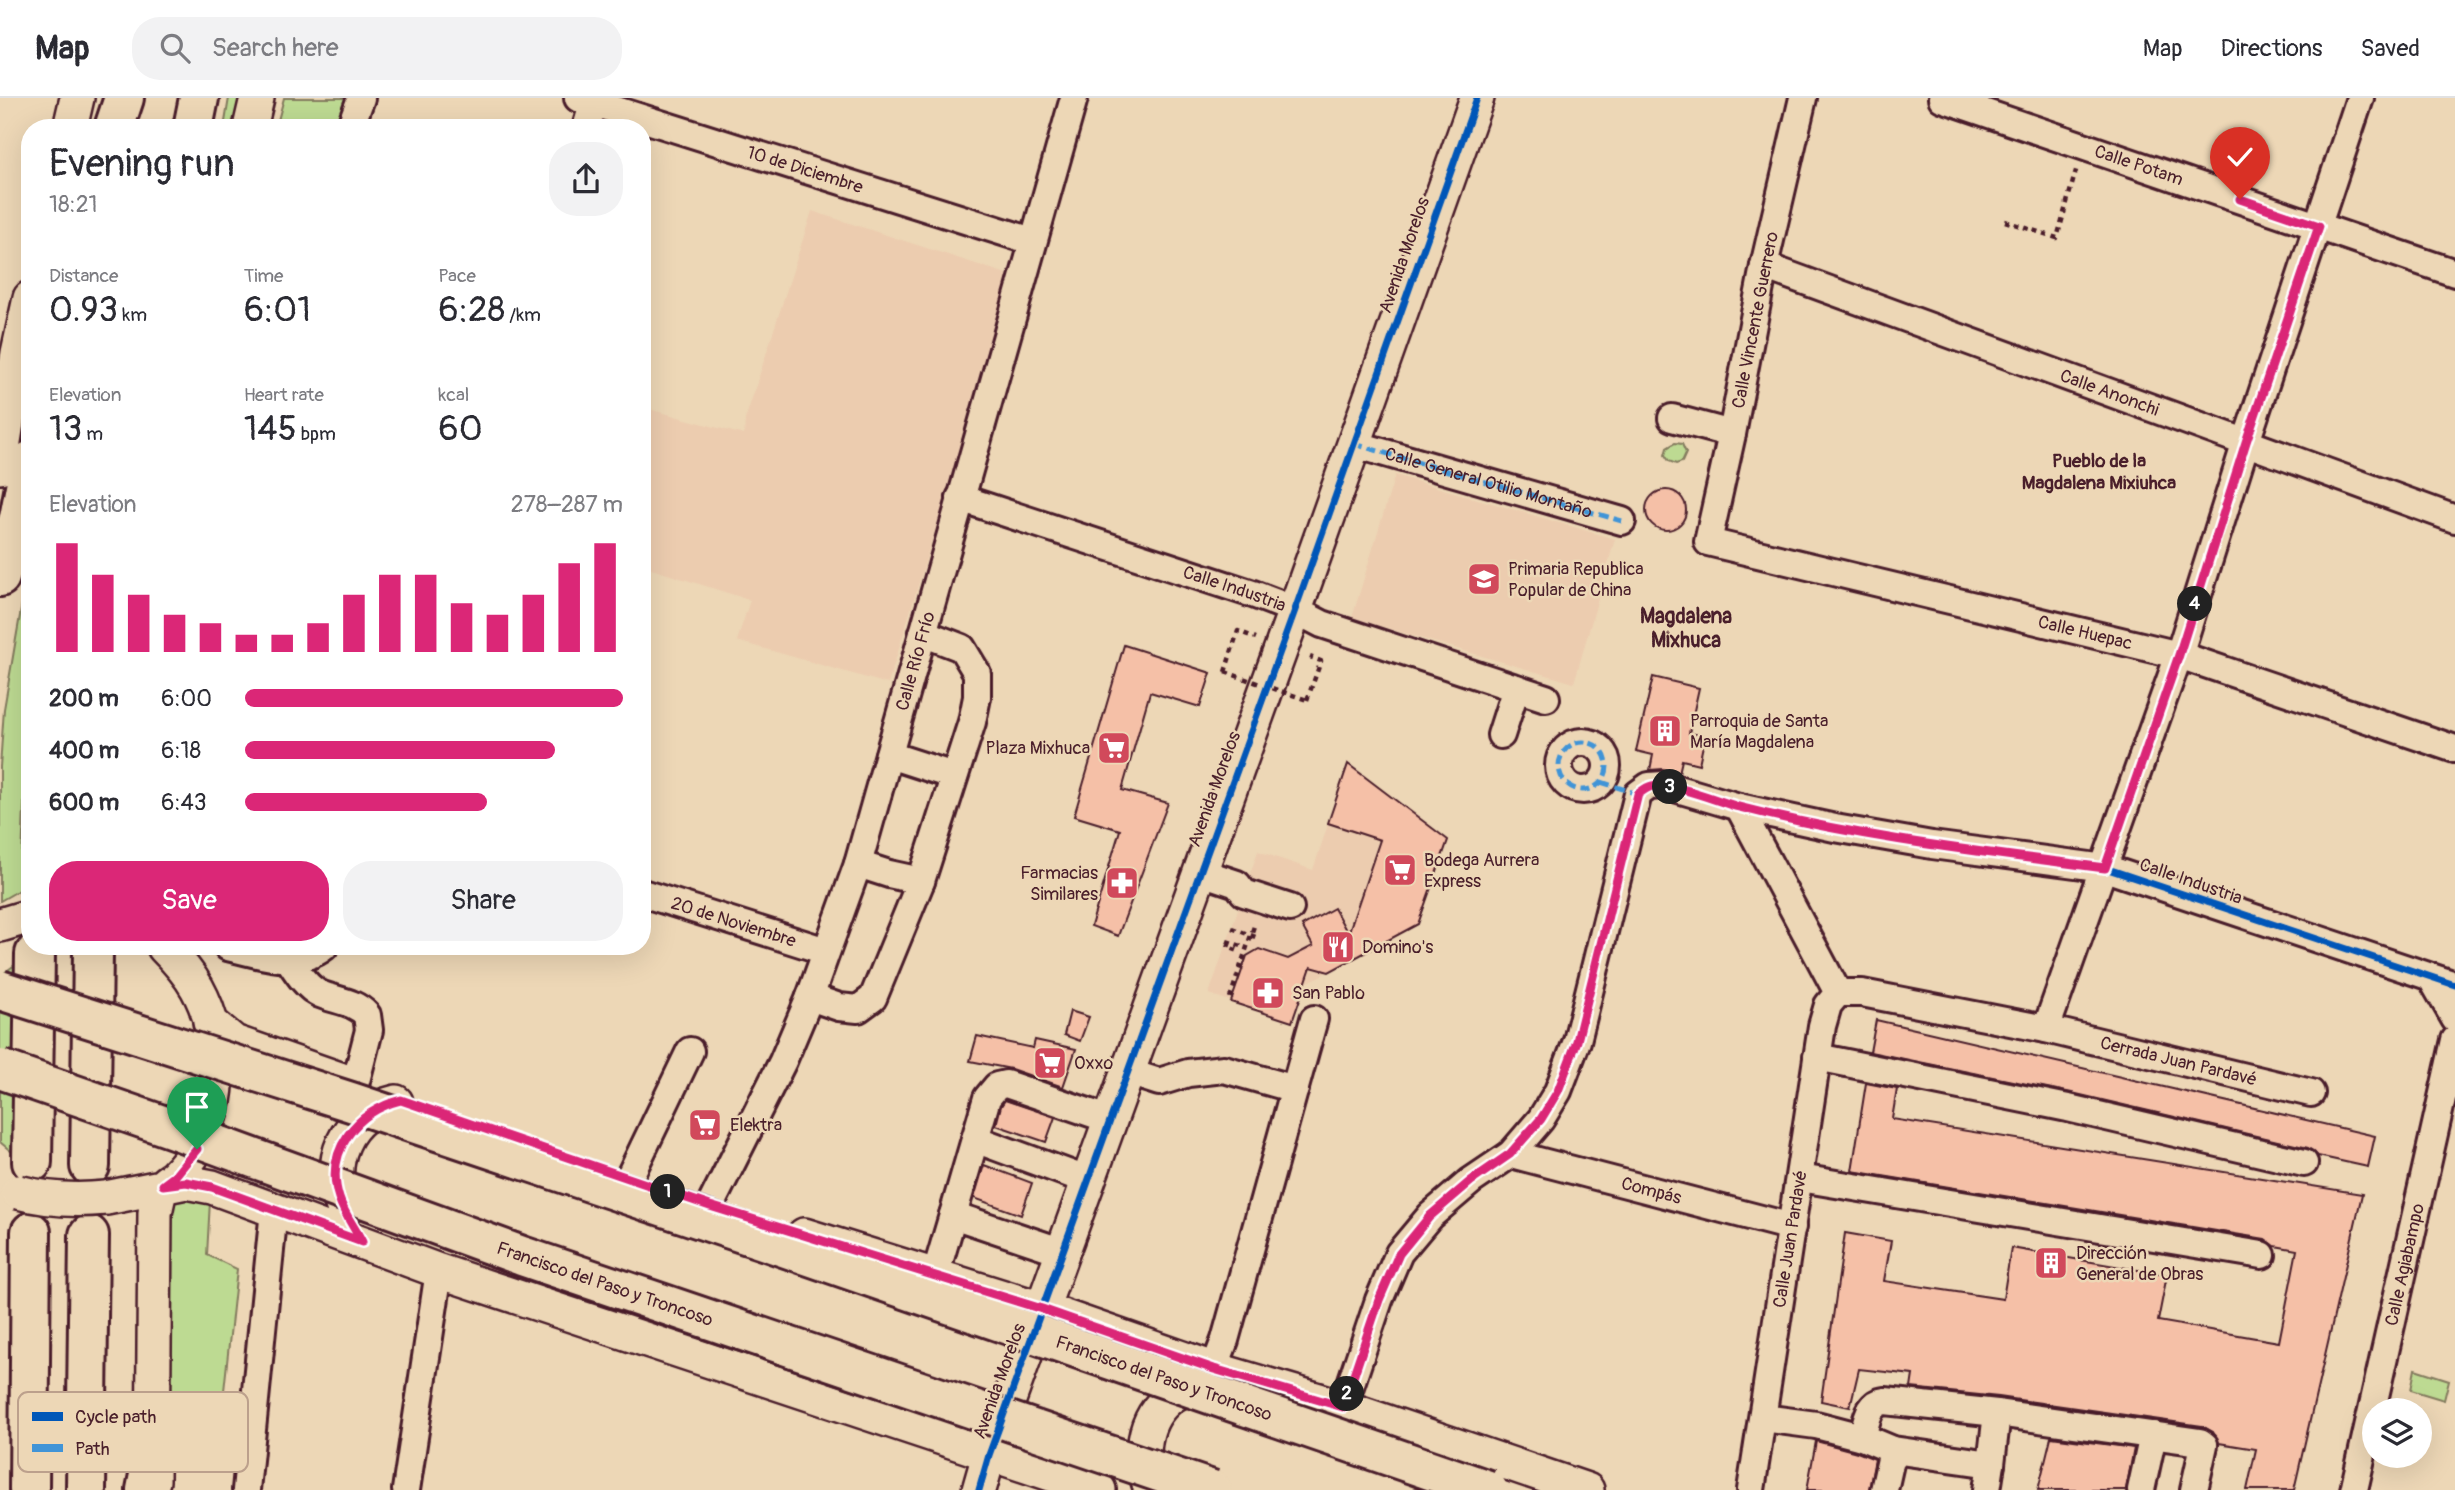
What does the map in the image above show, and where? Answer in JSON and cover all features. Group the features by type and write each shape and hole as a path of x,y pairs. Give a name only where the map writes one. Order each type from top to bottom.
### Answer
{"highway":[{"path":"117,119 124,98"},
{"path":"135,119 140,98"},
{"path":"195,119 199,98"},
{"path":"215,119 218,98"},
{"path":"0,577 21,508"},
{"path":"17,1178 35,955"},
{"path":"93,955 98,1182"},
{"name":"Francisco del Paso y Troncoso","path":"0,990 351,1102 769,1242 1488,1490"},
{"name":"Francisco del Paso y Troncoso","path":"0,1069 523,1256 1212,1490"},
{"path":"30,1392 32,1231"},
{"path":"87,1392 89,1235"},
{"path":"29,1472 29,1490"},
{"path":"86,1472 86,1490"}],"main road":[{"path":"72,119 77,98"},
{"path":"252,119 257,98"},
{"name":"Avenida Morelos","path":"979,1490 989,1455 1201,872 1476,98"},
{"path":"0,467 21,340"},
{"path":"152,1392 154,1226 157,1201 163,1185 175,1176 197,1149 211,1113 217,1070 210,1022 198,990 172,955"},
{"name":"Francisco del Paso y Troncoso","path":"210,1022 234,1042 710,1206 1042,1309 1214,1369 1343,1407 1587,1490"},
{"path":"362,1242 339,1197 336,1182 339,1152 345,1139 363,1117 375,1109 401,1100"},
{"path":"17,1178 44,1199 75,1201 98,1182 163,1185 198,1183 439,1271 1099,1490"},
{"path":"1151,1490 1143,1463 1143,1449 1152,1421 1170,1397 1197,1384 1214,1369"}],"street":[{"path":"353,119 360,98"},
{"name":"Calle Río Frío","path":"710,1206 783,1061 810,997 858,864 1074,98"},
{"name":"Calle Vincente Guerrero","path":"1708,542 1764,266 1803,98"},
{"name":"Calle Potam","path":"1942,98 2455,273"},
{"path":"1740,807 1839,993 1862,993 2046,1029 2179,655 2246,442 2360,98"},
{"name":"10 de Diciembre","path":"588,107 627,119"},
{"name":"10 de Diciembre","path":"651,126 1032,242"},
{"name":"Calle Anonchi","path":"1764,266 2455,519"},
{"path":"1672,418 1732,434"},
{"name":"Calle General Otilio Montaño","path":"1354,444 1622,521"},
{"name":"Calle Industria","path":"960,498 1295,610 1322,624 1546,698"},
{"name":"Calle Huepac","path":"1708,542 2179,655 2455,749"},
{"path":"810,997 839,1007 858,1009 873,998 921,881 972,722 977,697 977,673 961,648 923,633"},
{"path":"1501,735 1516,688"},
{"path":"1343,1407 1379,1300 1399,1254 1430,1216 1471,1181 1510,1154 1541,1119 1558,1091 1577,1041 1638,794 1601,782 1587,789 1579,789 1566,782 1559,768 1563,753 1576,743 1592,740 1607,760 1605,776 1601,782"},
{"path":"889,755 954,776"},
{"name":"Calle Industria","path":"1638,794 1649,786 1664,785 1740,807 1835,828 2105,868 2443,982 2455,1019"},
{"path":"858,864 921,881"},
{"path":"1201,872 1237,884 1244,893 1292,902"},
{"name":"20 de Noviembre","path":"651,896 826,951"},
{"path":"266,955 289,960 313,955"},
{"path":"289,960 317,993 353,1004 367,1015 369,1030 355,1085"},
{"name":"Calle Juan Pardavé","path":"1751,1490 1817,1057 1828,1005 1839,993"},
{"path":"1214,1369 1225,1340 1314,1019"},
{"name":"Cerrada Juan Pardavé","path":"2046,1029 2311,1093"},
{"name":"Calle Agiabampo","path":"2354,1490 2455,1040"},
{"path":"629,1178 690,1051"},
{"path":"1817,1057 2068,1108 2304,1163"},
{"path":"1128,1072 1159,1082 1188,1073 1224,1069 1295,1089"},
{"path":"936,1276 987,1098 997,1086 1006,1084 1111,1120"},
{"path":"975,1139 1089,1181"},
{"name":"Compás","path":"1510,1154 1792,1227"},
{"path":"1800,1178 2262,1255"},
{"path":"248,1470 274,1210"},
{"path":"953,1215 1063,1252"},
{"path":"406,1490 439,1271"},
{"path":"1862,1437 1872,1406 1878,1402 1997,1413 2200,1442 2204,1445 2194,1490"},
{"path":"1763,1418 1816,1425 1862,1437 1893,1450 1989,1477 1997,1413"},
{"path":"2141,1490 2153,1435"},
{"path":"1884,1490 1893,1450"},
{"path":"246,1490 248,1472"}],"path":[{"path":"2005,221 2057,238 2083,146"},
{"path":"1238,631 1225,672 1307,700 1321,661 1310,657"},
{"path":"1230,998 1258,916"},
{"path":"1232,928 1258,938"},
{"path":"1241,952 1228,947 1229,941 1247,948"}],"shaded area":[{"path":"812,211 1013,276 888,684 737,641 750,600 651,569 651,409 744,435 745,420"},
{"name":"Primaria Republica Popular de China","path":"1395,475 1615,539 1574,683 1352,618"},
{"path":"1348,764 1448,840 1418,924 1305,984 1292,1022 1209,994 1258,851 1313,870"}],"green space":[{"path":"229,98 242,98 237,119 226,119"},
{"path":"284,98 351,98 344,119 278,119"},
{"path":"1675,443 1682,444 1686,453 1682,462 1676,464 1669,461 1665,455 1667,448"},
{"path":"21,610 21,889 0,901 0,767 4,709"},
{"path":"20,961 19,1158 0,1142 0,976"},
{"path":"175,1198 210,1201 207,1255 237,1269 224,1392 163,1392 162,1229"},
{"path":"2415,1369 2449,1380 2444,1400 2411,1390"}],"building":[{"path":"1666,490 1674,491 1680,496 1685,502 1685,518 1680,524 1674,529 1666,530 1658,529 1652,524 1647,518 1646,510 1647,502 1652,496 1658,491"},
{"name":"Plaza Mixhuca","path":"1124,645 1211,673 1200,707 1150,692 1122,790 1168,803 1118,936 1091,926 1120,830 1074,816"},
{"name":"Parroquia de Santa María Magdalena","path":"1653,677 1699,688 1689,733 1705,736 1699,764 1682,760 1679,773 1663,769 1650,770 1653,755 1636,751"},
{"path":"1348,764 1448,840 1418,924 1329,972 1311,967 1292,1022 1231,1002 1247,956 1259,949 1288,959 1313,946 1302,926 1334,908 1348,934 1380,840 1328,823"},
{"path":"1070,1011 1089,1017 1080,1041 1064,1035"},
{"path":"1876,1020 2375,1136 2368,1167 2318,1156 2308,1148 2072,1093 1870,1052"},
{"path":"977,1036 1033,1048 1035,1040 1076,1049 1063,1087 1011,1069 970,1061"},
{"name":"Dirección General de Obras","path":"1866,1083 1897,1089 1892,1119 2362,1194 2294,1490 2247,1490 2256,1449 2219,1443 2213,1432 2202,1426 1999,1397 1911,1388 1913,1375 1859,1369 1850,1407 1821,1401 1845,1233 1891,1241 1884,1281 2003,1299 2011,1248 2167,1275 2158,1321 2279,1342 2297,1250 2275,1246 2265,1239 1852,1171"},
{"path":"1005,1100 1055,1117 1046,1142 996,1125"},
{"path":"984,1165 1032,1183 1021,1215 974,1198"},
{"path":"2051,1437 2134,1448 2126,1490 2038,1490"},
{"path":"1816,1441 1875,1459 1869,1490 1807,1490"}],"marked path":[{"path":"1354,444 1622,521"},
{"path":"1583,742 1600,749 1607,766 1600,783 1583,790 1566,783 1559,766 1566,749 1583,742"},
{"path":"1601,782 1638,794"}],"cycle path":[{"path":"979,1490 989,1455 1477,98"},
{"path":"1343,1407 1379,1300 1399,1253 1430,1216 1471,1181 1511,1154 1541,1119 1558,1091 1577,1041 1638,794 1649,786 1664,785 1739,807 1835,828 1932,845 2105,868 2455,985"}],"place":[{"name":"Primaria Republica Popular de China","path":"1484,579"},
{"name":"Parroquia de Santa María Magdalena","path":"1665,731"},
{"name":"Plaza Mixhuca","path":"1114,748"},
{"name":"Bodega Aurrera Express","path":"1400,870"},
{"name":"Farmacias Similares","path":"1122,883"},
{"name":"Domino's","path":"1338,947"},
{"name":"San Pablo","path":"1268,993"},
{"name":"Oxxo","path":"1050,1063"},
{"name":"Elektra","path":"705,1125"},
{"name":"Dirección General de Obras","path":"2051,1263"}],"district":[{"name":"Pueblo de la Magdalena Mixiuhca","path":"2099,471"},
{"name":"Magdalena Mixhuca","path":"1686,628"}],"route":[{"path":"197,1149 175,1176 163,1185 186,1182 212,1187 362,1242 339,1197 336,1182 339,1152 345,1139 363,1117 375,1109 401,1100 710,1206 1042,1309 1214,1369 1343,1407 1379,1300 1399,1254 1430,1216 1471,1181 1510,1154 1541,1119 1558,1091 1577,1041 1638,794 1649,786 1664,785 1740,807 1835,828 1932,845 2105,868 2179,655 2246,442 2319,226 2240,199"}]}
